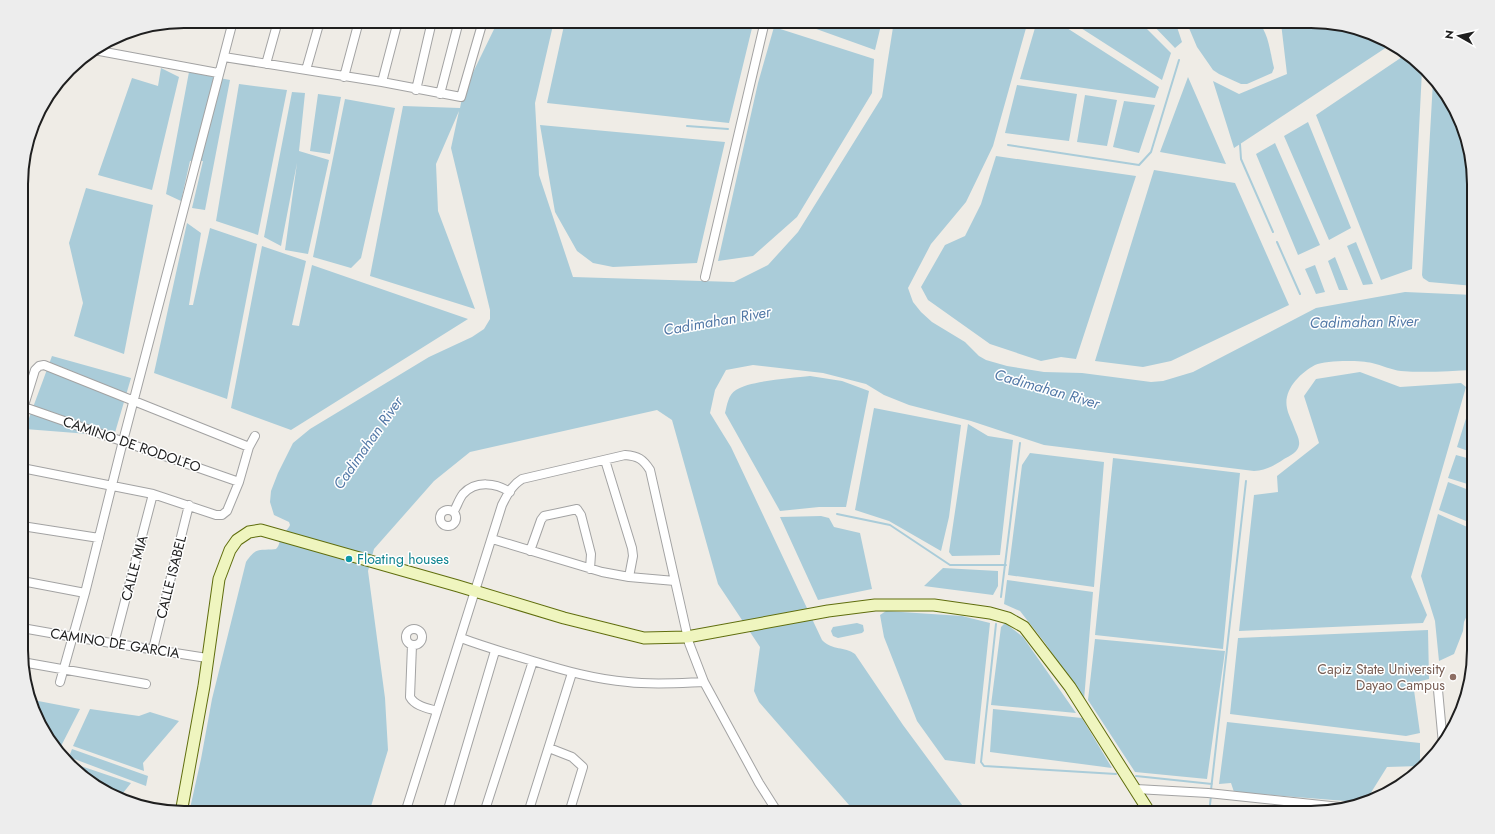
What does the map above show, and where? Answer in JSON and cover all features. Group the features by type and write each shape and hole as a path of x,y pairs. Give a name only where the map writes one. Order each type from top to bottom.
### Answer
{"main road":[{"path":"182,806 204,686 219,579 230,550 237,540 249,532 261,530 564,618 644,638 687,638 828,611 875,605 934,605 990,612 1008,618 1024,627 1070,687 1146,806"}],"street":[{"path":"60,682 85,593 218,73 224,57 231,28"},
{"path":"266,64 276,28"},
{"path":"306,70 318,28"},
{"path":"344,77 356,28"},
{"path":"382,82 396,28"},
{"path":"416,90 430,28"},
{"path":"440,94 457,28"},
{"path":"224,57 382,82 416,90 461,97 481,28"},
{"path":"705,277 763,28"},
{"path":"102,51 218,73"},
{"path":"28,393 35,370 39,366 44,365 250,447"},
{"name":"CAMINO DE RODOLFO","path":"28,412 123,441 239,482"},
{"path":"28,469 153,494 222,515 227,511 239,482 254,436"},
{"path":"407,806 436,711 476,592 502,505 507,495 515,483 522,479 625,455 641,458 650,470 687,638 704,682 759,783 774,806"},
{"path":"605,460 632,548 633,556 629,577"},
{"path":"454,511 463,495 477,486 493,484 501,486 510,492"},
{"name":"CALLE MIA","path":"114,642 153,494"},
{"name":"CALLE ISABEL","path":"153,649 189,505"},
{"path":"530,551 541,520 544,516 577,508 581,514 591,554 590,569"},
{"path":"28,527 99,538"},
{"path":"492,539 590,569 629,577 675,581"},
{"path":"28,582 85,593"},
{"name":"CAMINO DE GARCIA","path":"28,629 207,658"},
{"path":"461,638 495,650 572,673 630,683 661,684 704,682"},
{"path":"412,645 410,697 416,704 436,711"},
{"path":"449,806 495,650"},
{"path":"486,806 533,661"},
{"path":"28,663 146,684"},
{"path":"530,806 572,673"},
{"path":"1438,690 1442,735"},
{"path":"549,748 572,757 583,767 571,806"},
{"path":"1136,789 1208,793 1326,806"}],"water":[{"name":"Cadimahan River","path":"495,28 552,28 535,103 539,175 573,277 734,282 768,265 798,232 882,97 893,28 1026,28 993,146 966,202 931,244 908,288 913,302 932,322 965,342 979,356 986,360 1007,366 1044,372 1082,373 1151,382 1163,381 1193,372 1316,308 1405,292 1467,295 1467,370 1428,372 1401,371 1372,363 1352,361 1335,361 1315,365 1298,377 1290,389 1286,401 1299,440 1297,450 1273,466 1254,471 1044,445 971,421 909,405 884,395 866,384 823,373 753,365 726,370 715,390 710,413 731,447 822,640 830,646 847,650 855,654 903,725 963,806 850,806 759,702 754,691 760,647 718,584 672,420 657,410 470,452 434,481 374,549 368,571 385,698 388,750 371,806 191,806 212,699 246,562 256,551 276,549 281,536 290,525 289,522 274,515 270,502 271,491 278,473 293,443 310,429 429,357 472,337 484,329 490,319 490,310 451,148 459,111 436,164 438,211 475,309 370,276 403,106 460,108 463,93"},
{"path":"563,28 752,28 729,123 547,103"},
{"path":"774,28 874,59 872,93 797,217 753,256 718,261 758,83"},
{"path":"814,28 880,28 875,50"},
{"path":"1035,28 1067,28 1159,87 1155,98 1020,79"},
{"path":"1081,28 1146,28 1171,53 1162,80"},
{"path":"1156,28 1177,28 1182,42 1175,48"},
{"path":"1189,28 1262,28 1267,37 1274,68 1272,73 1247,84 1241,84 1213,70 1197,47"},
{"path":"1282,28 1332,29 1361,36 1386,47 1234,148 1213,81 1239,94 1287,74"},
{"path":"1402,57 1422,75 1412,269 1381,280 1316,115"},
{"path":"161,68 179,77 152,190 98,175 132,78 158,86"},
{"path":"189,72 230,80 205,210 192,208 203,161 190,161 181,201 166,194"},
{"path":"1188,77 1226,164 1160,152"},
{"path":"239,84 287,90 258,235 216,221"},
{"path":"1017,85 1077,94 1069,141 1005,133"},
{"path":"1433,86 1441,97 1455,124 1462,143 1466,163 1467,285 1429,282 1423,278"},
{"path":"292,92 305,93 299,151 329,160 308,254 285,250 297,163 281,246 264,237"},
{"path":"318,94 341,97 330,154 310,151"},
{"path":"1085,95 1117,100 1107,146 1077,142"},
{"path":"345,99 395,108 361,258 351,268 313,257"},
{"path":"1124,101 1155,105 1139,153 1113,147"},
{"path":"1308,122 1351,228 1329,240 1284,136"},
{"path":"540,125 725,142 697,263 613,267 593,263 577,251 555,212"},
{"path":"1275,143 1320,245 1298,255 1256,154"},
{"path":"996,156 1136,176 1076,359 1061,357 1041,361 990,344 928,300 921,287 945,245 965,236 981,204"},
{"path":"1154,170 1235,183 1289,305 1171,361 1143,367 1095,361"},
{"path":"86,188 153,205 124,354 74,336 83,303 69,243"},
{"path":"187,223 201,233 189,305 193,305 210,228 257,244 227,399 154,373"},
{"path":"1356,242 1373,284 1363,285 1347,246"},
{"path":"262,246 306,261 292,325 299,326 312,265 468,319 291,430 231,408"},
{"path":"1335,257 1348,290 1339,290 1328,261"},
{"path":"1315,265 1325,292 1316,294 1305,269"},
{"path":"52,356 131,378 114,436 28,429 28,421"},
{"path":"1360,372 1400,387 1461,383 1466,387 1411,577 1427,615 1423,623 1239,631 1254,495 1278,492 1277,476 1319,443 1304,396 1316,379"},
{"path":"810,376 842,381 869,391 846,507 819,507 780,511 725,413 728,400 731,395 733,392 742,387 771,380"},
{"path":"874,408 961,425 949,517 941,551 889,521 855,510"},
{"path":"1467,415 1467,451 1457,447"},
{"path":"968,424 988,436 1013,440 1000,555 952,556 949,552"},
{"path":"1030,453 1104,462 1094,587 1008,575 1022,465"},
{"path":"1456,455 1467,458 1467,484 1448,478"},
{"path":"1113,458 1240,473 1223,649 1095,635"},
{"path":"1448,482 1467,489 1467,521 1439,510"},
{"path":"1438,514 1467,527 1467,615 1454,654 1439,661 1435,621 1421,576"},
{"path":"821,516 829,518 834,527 860,533 872,589 818,600 780,517"},
{"path":"943,568 998,571 998,586 993,595 924,586"},
{"path":"1007,580 1093,592 1084,700 1045,643 1020,611 1004,604"},
{"path":"886,611 962,616 990,623 975,764 945,760 917,721 884,637 880,615"},
{"path":"857,623 863,625 864,631 862,633 838,638 833,636 831,631 833,627"},
{"path":"1005,623 1023,637 1076,713 991,705 1001,627"},
{"path":"1428,630 1429,679 1413,683 1420,733 1406,736 1230,714 1238,638"},
{"path":"1095,639 1225,651 1207,779 1135,772 1088,700"},
{"path":"36,701 80,709 61,746 44,719"},
{"path":"90,709 139,716 150,712 179,721 143,763 144,771 73,746"},
{"path":"993,709 1082,718 1112,768 990,752"},
{"path":"1227,722 1420,743 1420,761 1415,766 1387,767 1370,794 1352,801 1234,792 1231,783 1219,784"},
{"path":"72,749 148,776 146,786 72,758 70,756"},
{"path":"80,766 131,783 123,793 97,780"}],"waterway":[{"path":"1008,145 1139,165 1151,152 1179,60"},
{"path":"687,126 728,129"},
{"path":"1240,144 1241,159 1273,232"},
{"path":"1277,242 1300,294"},
{"path":"1001,597 1020,443"},
{"path":"1211,790 1246,481"},
{"path":"837,514 890,525 950,565 1006,565"},
{"path":"996,624 981,762 984,766 1116,774"},
{"path":"1136,776 1212,784"},
{"path":"1210,806 1211,796"}],"place":[{"name":"Floating houses","path":"349,559"},
{"name":"Capiz State University Dayao Campus","path":"1453,677"}]}
